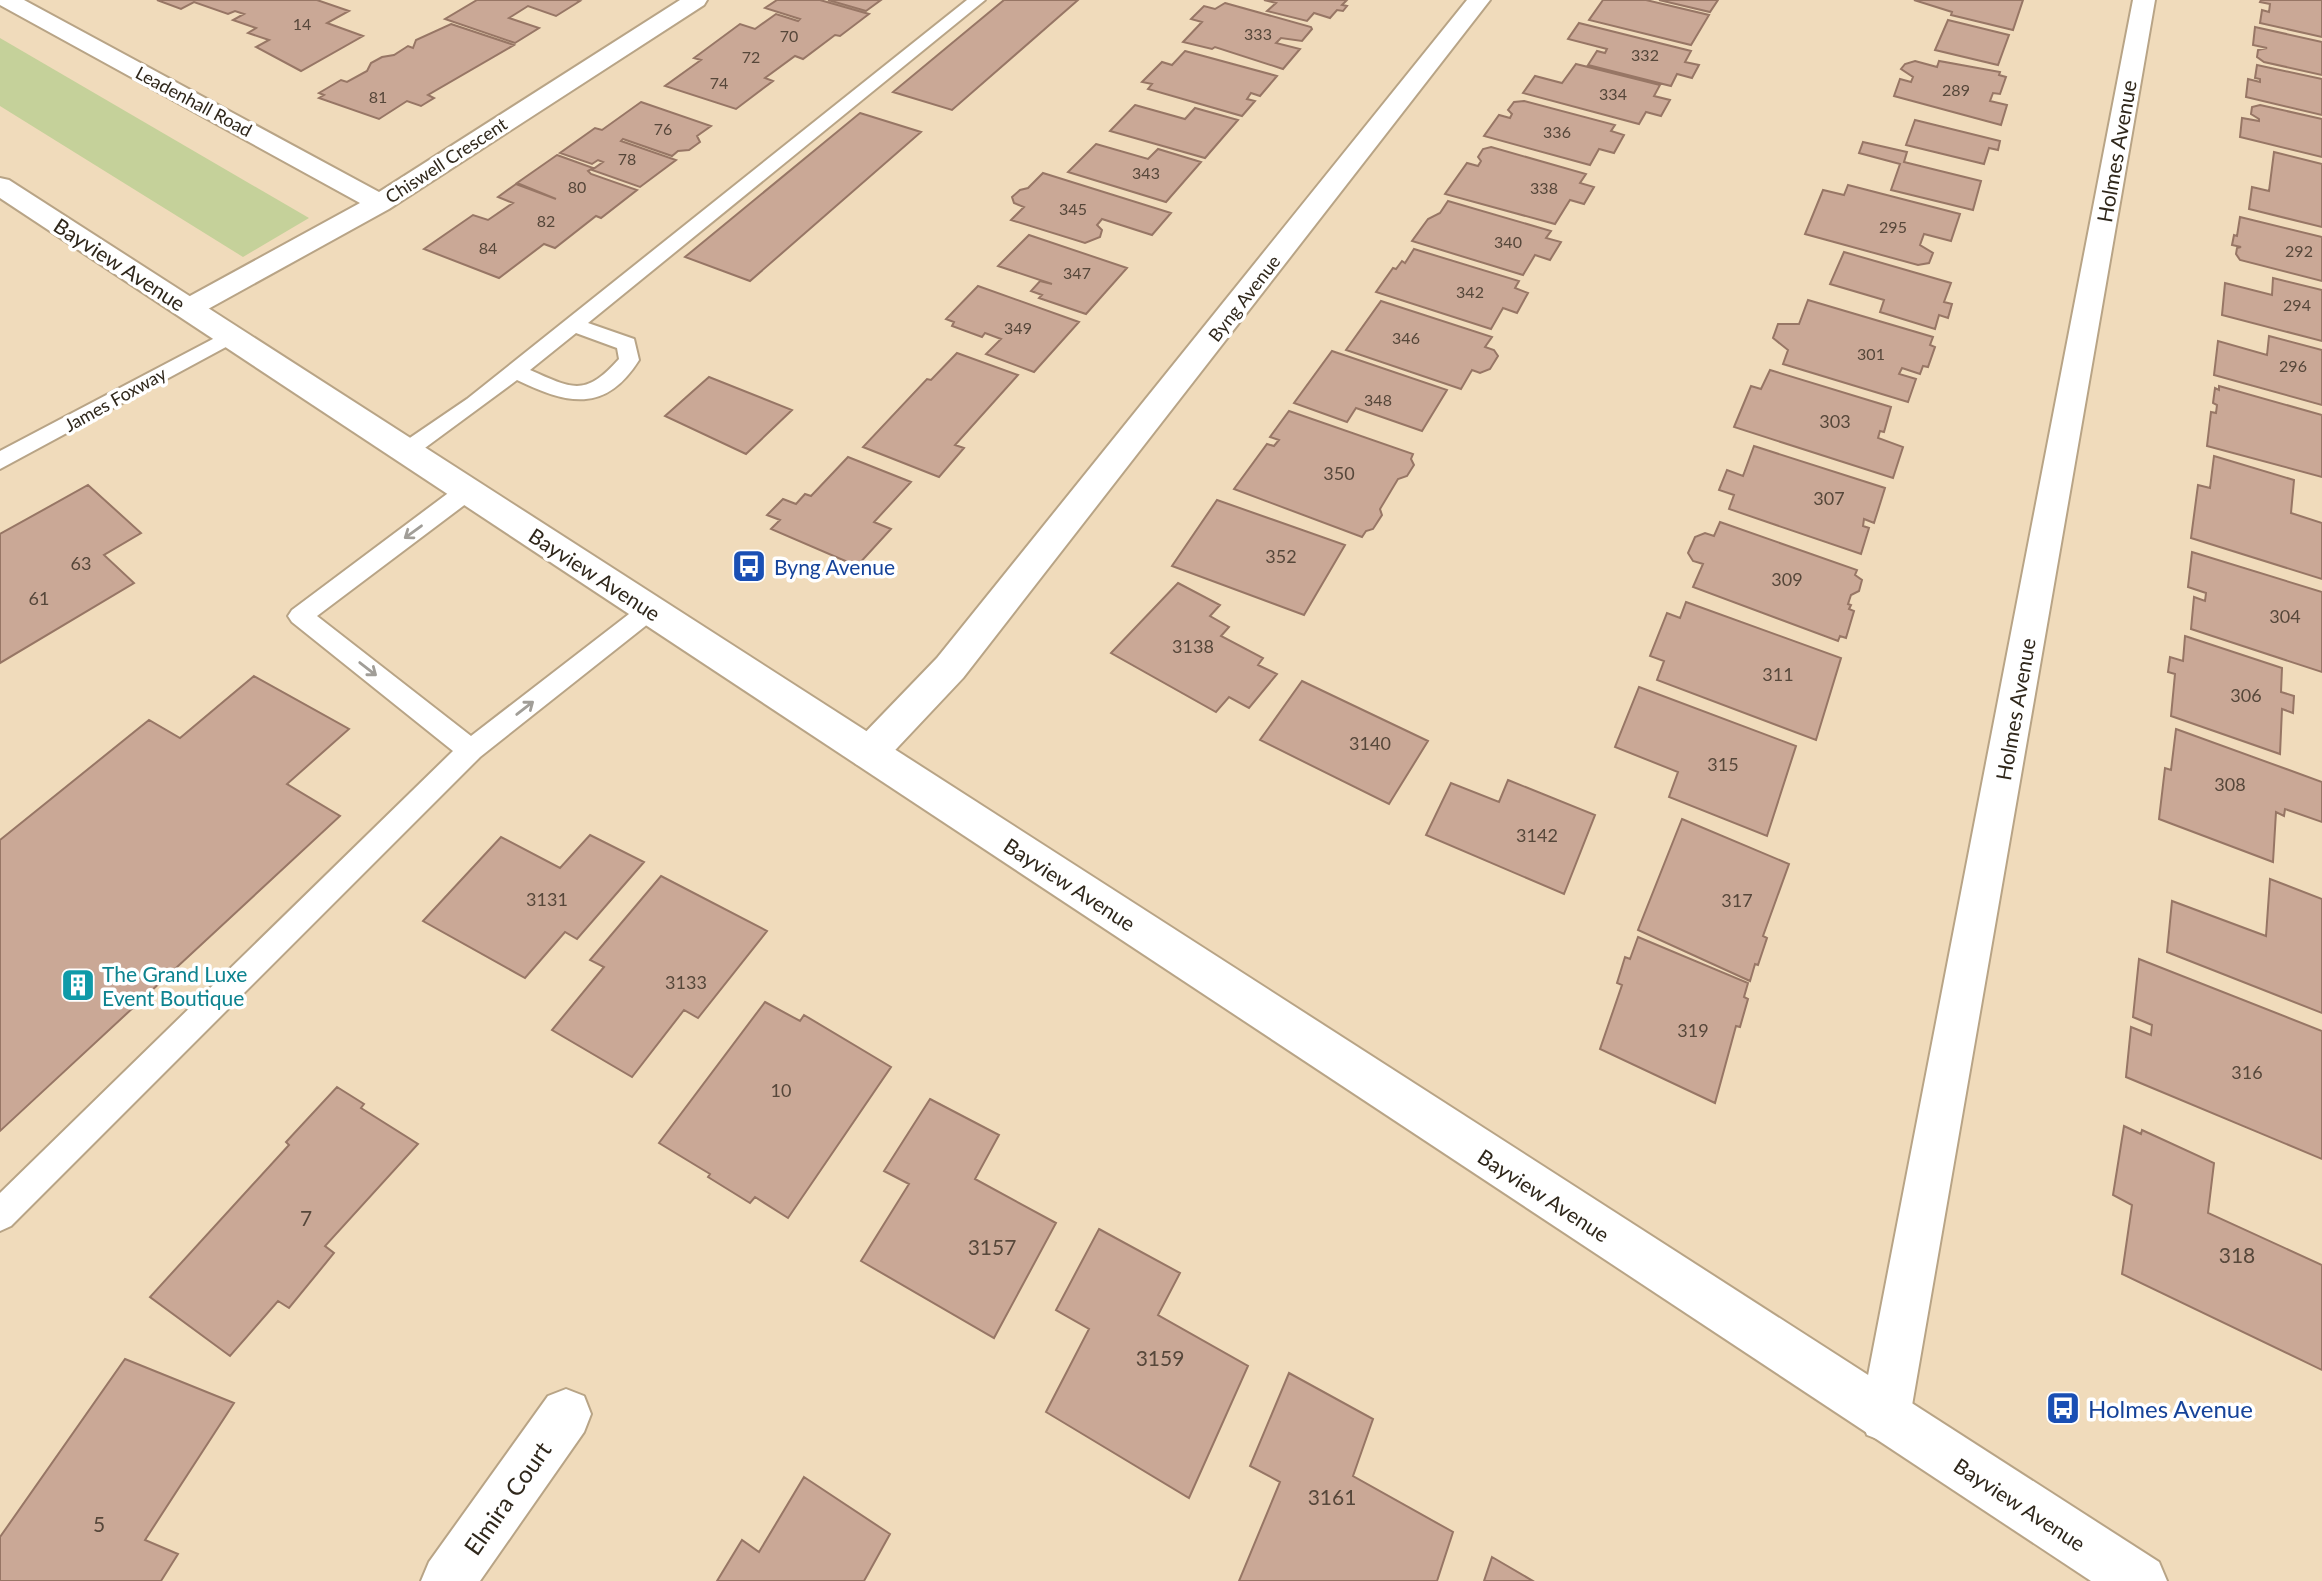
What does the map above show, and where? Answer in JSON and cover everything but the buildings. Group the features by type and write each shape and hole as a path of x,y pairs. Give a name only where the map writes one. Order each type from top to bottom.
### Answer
{"street":[{"name":"Leadenhall Road","path":"7,0 380,203"},
{"name":"Chiswell Crescent","path":"189,308 380,203 696,0"},
{"name":"Byng Avenue","path":"869,752 950,668 1479,0"},
{"name":"Holmes Avenue","path":"1885,1417 2144,0"},
{"name":"Bayview Avenue","path":"1,187 2140,1581"},
{"name":"Elmira Court","path":"448,1581 566,1414"}],"lane":[{"path":"406,451 474,404 977,0"},
{"path":"514,370 565,391 592,392 613,378 629,360 627,344 571,324"},
{"name":"James Foxway","path":"0,461 230,336"},
{"path":"467,491 300,616 471,750"},
{"path":"0,1215 471,750 650,610"}],"green space":[{"path":"0,38 309,218 243,257 0,106"}],"place":[{"name":"Byng Avenue","path":"749,566"},
{"name":"The Grand Luxe Event Boutique","path":"78,985"},
{"name":"Holmes Avenue","path":"2063,1408"}]}
